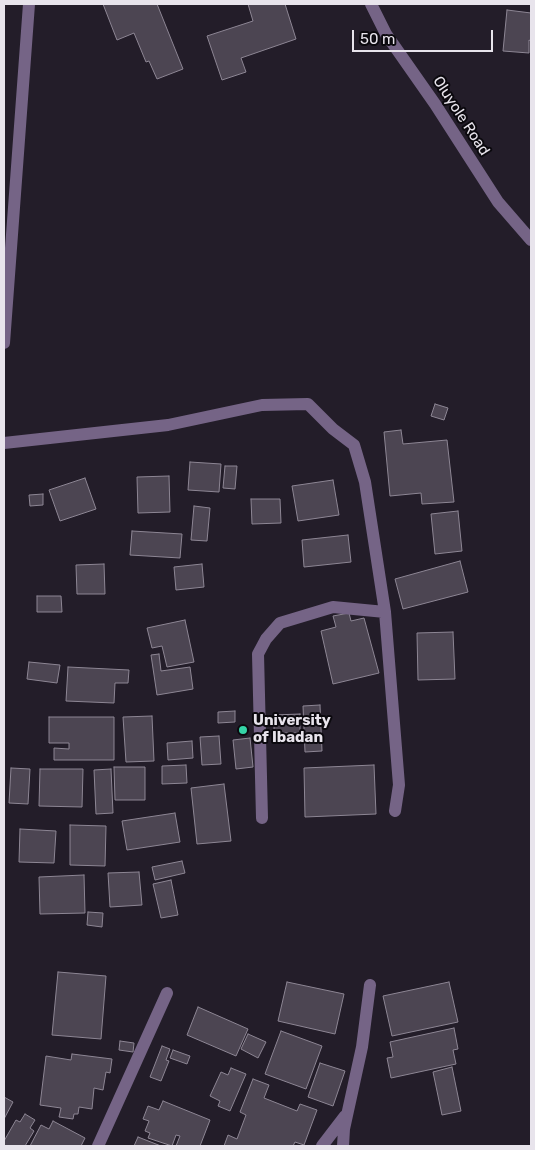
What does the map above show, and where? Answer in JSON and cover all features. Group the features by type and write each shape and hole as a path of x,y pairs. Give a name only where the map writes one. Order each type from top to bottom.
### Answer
{"street":[{"path":"4,343 29,4"},
{"name":"Oluyole Road","path":"371,4 386,34 436,104 498,202 531,240"},
{"path":"4,443 168,425 262,405 308,404 333,429 354,445 365,482 384,612 399,784 395,810"},
{"path":"262,818 258,654 266,639 280,623 333,607 384,612"},
{"path":"343,1146 347,1114 362,1046 370,985"},
{"path":"98,1146 167,993"},
{"path":"322,1146 347,1114"}],"building":[{"path":"103,4 157,4 183,69 157,79 149,61 146,62 134,33 117,40"},
{"path":"248,4 285,4 296,39 241,58 246,72 222,80 207,36 253,21"},
{"path":"507,10 531,13 529,53 503,51"},
{"path":"435,404 448,408 444,420 431,416"},
{"path":"401,430 403,444 447,440 454,502 422,504 421,493 390,496 384,432"},
{"path":"190,462 221,464 219,492 188,490"},
{"path":"225,466 237,466 235,489 223,488"},
{"path":"169,476 170,512 138,513 137,477"},
{"path":"85,478 96,509 60,521 49,490"},
{"path":"333,480 339,515 298,521 292,486"},
{"path":"43,494 43,505 30,506 29,495"},
{"path":"251,499 280,499 281,523 252,524"},
{"path":"194,506 210,508 207,541 191,540"},
{"path":"458,511 462,551 435,554 431,514"},
{"path":"132,531 182,534 180,558 130,555"},
{"path":"348,535 351,562 304,567 302,540"},
{"path":"460,561 468,592 403,609 395,579"},
{"path":"104,564 105,594 77,594 76,565"},
{"path":"202,564 204,587 176,590 174,567"},
{"path":"37,596 61,596 62,612 37,612"},
{"path":"349,613 351,621 364,618 379,673 333,684 321,631 336,627 333,616"},
{"path":"185,620 194,662 167,667 162,646 152,648 147,628"},
{"path":"453,632 455,679 418,680 417,633"},
{"path":"159,654 161,671 190,667 193,689 157,695 151,655"},
{"path":"29,662 60,665 57,683 27,679"},
{"path":"68,667 129,670 128,683 115,683 114,703 66,701"},
{"path":"320,705 322,751 305,752 303,706"},
{"path":"235,711 235,722 218,723 218,712"},
{"path":"300,714 300,733 274,733 274,715"},
{"path":"152,716 154,761 126,762 123,717"},
{"path":"49,717 114,717 114,760 54,760 54,748 69,749 69,743 49,743"},
{"path":"219,736 221,764 202,765 200,737"},
{"path":"250,738 253,767 236,769 233,740"},
{"path":"192,741 193,758 168,760 167,743"},
{"path":"186,765 187,783 162,784 162,766"},
{"path":"374,765 376,814 305,817 304,768"},
{"path":"114,767 145,767 145,800 115,800"},
{"path":"11,768 30,769 28,804 9,803"},
{"path":"40,769 83,769 82,807 39,806"},
{"path":"111,769 113,813 96,814 94,770"},
{"path":"224,784 231,841 197,844 191,788"},
{"path":"175,813 180,842 127,850 122,821"},
{"path":"70,825 106,826 105,866 70,865"},
{"path":"20,829 56,831 54,863 19,862"},
{"path":"182,861 185,873 155,880 152,867"},
{"path":"139,872 142,905 110,907 108,873"},
{"path":"84,875 85,913 40,914 39,877"},
{"path":"171,880 178,915 161,918 153,884"},
{"path":"88,912 103,913 102,927 87,925"},
{"path":"58,972 106,976 101,1039 52,1035"},
{"path":"287,982 344,994 335,1034 278,1021"},
{"path":"449,982 458,1022 392,1036 383,996"},
{"path":"198,1007 248,1029 236,1056 187,1035"},
{"path":"454,1028 458,1049 453,1050 456,1064 391,1078 387,1058 393,1057 390,1042"},
{"path":"281,1031 322,1046 306,1089 265,1074"},
{"path":"248,1034 266,1042 258,1058 241,1049"},
{"path":"120,1041 134,1043 133,1052 119,1050"},
{"path":"162,1046 170,1049 166,1060 169,1061 161,1081 150,1077"},
{"path":"173,1050 190,1056 187,1064 170,1058"},
{"path":"72,1054 112,1059 110,1073 106,1072 103,1090 94,1088 92,1109 79,1107 78,1114 74,1114 73,1119 59,1117 61,1108 40,1105 46,1056 71,1060"},
{"path":"320,1063 345,1071 333,1106 308,1097"},
{"path":"452,1067 461,1111 442,1115 433,1072"},
{"path":"231,1068 246,1074 230,1111 218,1106 220,1101 210,1096 221,1072 228,1075"},
{"path":"253,1079 269,1085 264,1098 297,1111 300,1104 317,1110 304,1145 295,1142 293,1146 224,1146 228,1135 237,1139 246,1115 240,1112"},
{"path":"4,1097 13,1102 4,1119"},
{"path":"163,1101 210,1120 200,1146 176,1146 180,1136 176,1135 172,1146 148,1138 150,1133 145,1131 149,1121 143,1119 148,1106 159,1110"},
{"path":"25,1114 35,1120 30,1128 34,1131 25,1146 4,1146 4,1141 16,1120 20,1122"},
{"path":"53,1121 85,1138 81,1146 30,1146 41,1125 49,1129"},
{"path":"138,1137 161,1146 134,1146"}],"place":[{"name":"University of Ibadan","path":"243,730"}]}
